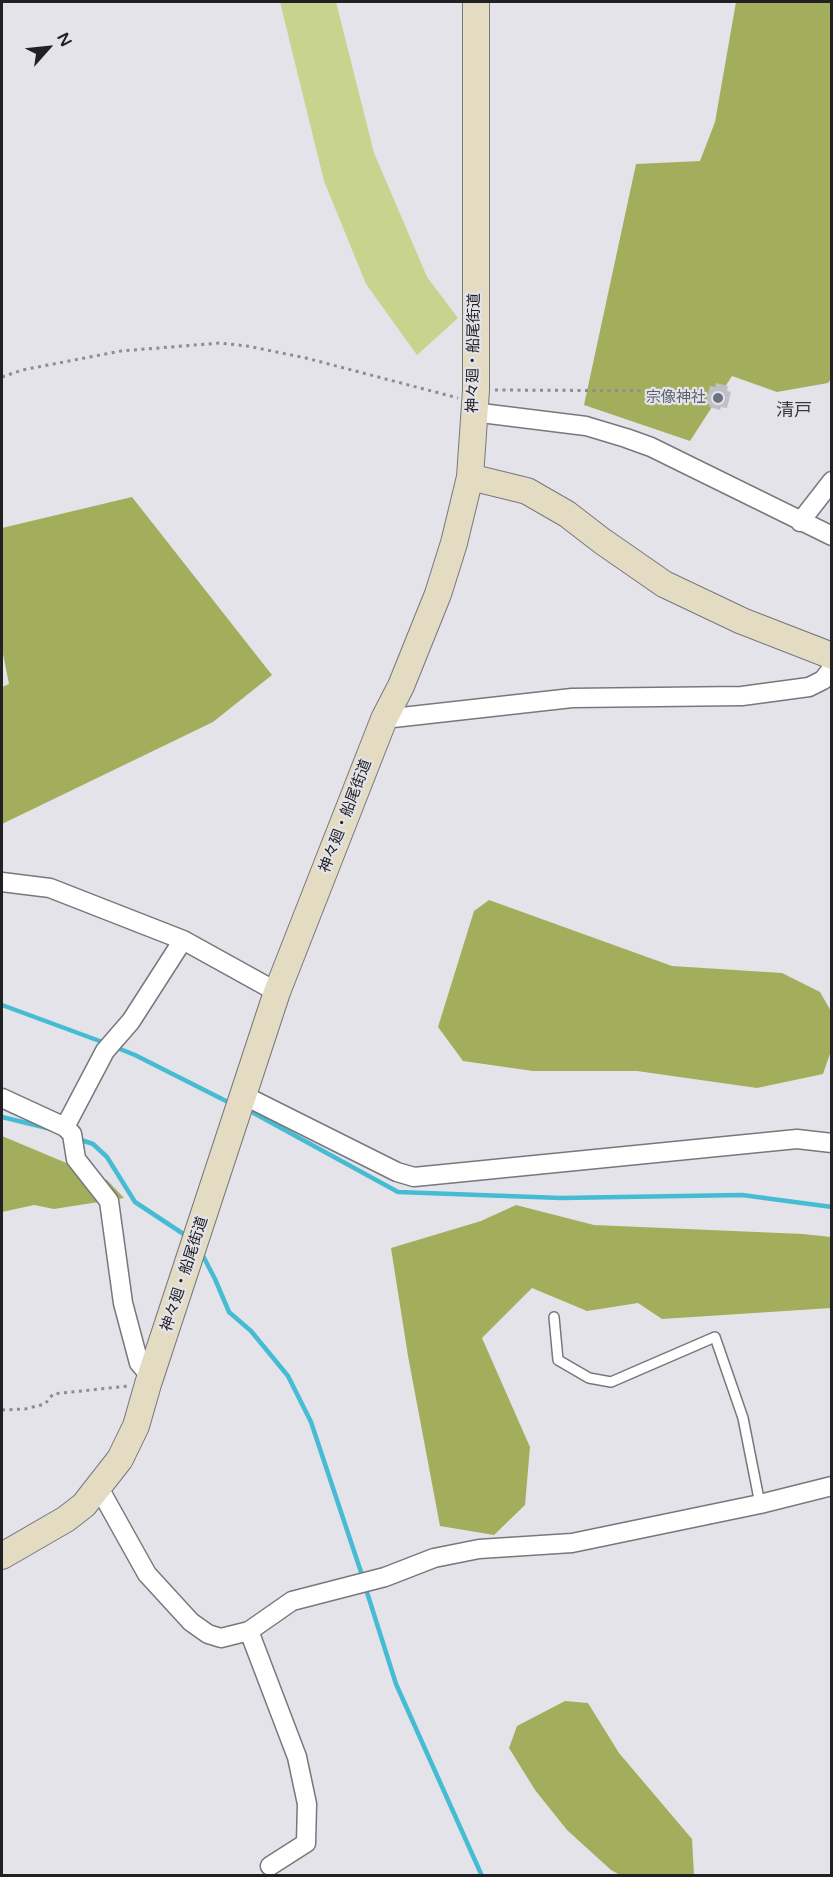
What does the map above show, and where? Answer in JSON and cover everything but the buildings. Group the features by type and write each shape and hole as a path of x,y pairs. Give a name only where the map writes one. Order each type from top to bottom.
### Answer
{"street":[{"name":"神々廻・船尾街道","path":"2,1556 66,1519 84,1505 120,1460 136,1426 149,1380 277,992 384,719 401,686 438,594 454,543 470,477 474,401 476,2"},
{"path":"474,401 586,426 651,447 831,536"},
{"path":"470,477 527,491 567,514 663,584 742,621 831,656"},
{"path":"800,522 831,481"},
{"path":"384,719 572,698 742,696 809,687 823,680 831,668"},
{"path":"2,882 50,888 183,940 277,992"},
{"path":"149,1380 139,1363 123,1303 110,1202 76,1159 71,1136 105,1051 131,1021 183,940"},
{"path":"2,1098 71,1136"},
{"path":"241,1102 397,1172 414,1177 797,1139 831,1143"},
{"path":"99,1488 147,1574 191,1622 208,1634 221,1638 249,1631 292,1601 385,1577 434,1557 479,1549 572,1543 760,1504 831,1486"},
{"path":"249,1631 297,1757 308,1804 306,1843 270,1866"}],"lane":[{"path":"554,1317 558,1360 589,1378 611,1382 715,1337 743,1418 760,1504"}],"path":[{"path":"2,377 22,370 121,351 219,343 247,346 306,358 474,401 697,391"},
{"path":"2,1410 45,1404 53,1394 149,1380"}],"green space":[{"path":"280,2 336,2 374,153 427,277 458,318 417,355 366,284 324,181"},
{"path":"736,2 831,2 831,379 828,383 777,392 732,376 690,441 584,405 636,164 700,161 715,122"},
{"path":"132,497 272,675 213,722 2,824 2,687 9,684 2,649 2,528"},
{"path":"489,900 672,966 782,973 820,992 832,1013 831,1051 823,1074 757,1088 637,1071 533,1071 463,1061 438,1027 474,911"},
{"path":"2,1136 107,1180 124,1198 54,1209 34,1205 2,1212"},
{"path":"516,1205 594,1225 831,1237 831,1308 662,1319 638,1303 587,1311 532,1288 482,1338 530,1447 525,1505 494,1535 440,1526 408,1356 391,1248 481,1221"},
{"path":"565,1701 588,1703 619,1753 692,1839 694,1875 620,1875 611,1870 567,1830 535,1790 509,1748 517,1726"}],"waterway":[{"path":"2,1005 105,1043"},
{"path":"115,1047 226,1101"},
{"path":"250,1111 398,1192 561,1198 742,1195 832,1207"},
{"path":"2,1117 47,1128"},
{"path":"78,1139 93,1144 107,1157 135,1202 185,1235"},
{"path":"201,1252 229,1312 251,1331 288,1376 311,1422 363,1578"},
{"path":"365,1586 396,1684 482,1876"}],"place":[{"name":"宗像神社","path":"718,398"}],"district":[{"name":"清戸","path":"794,411"}]}
